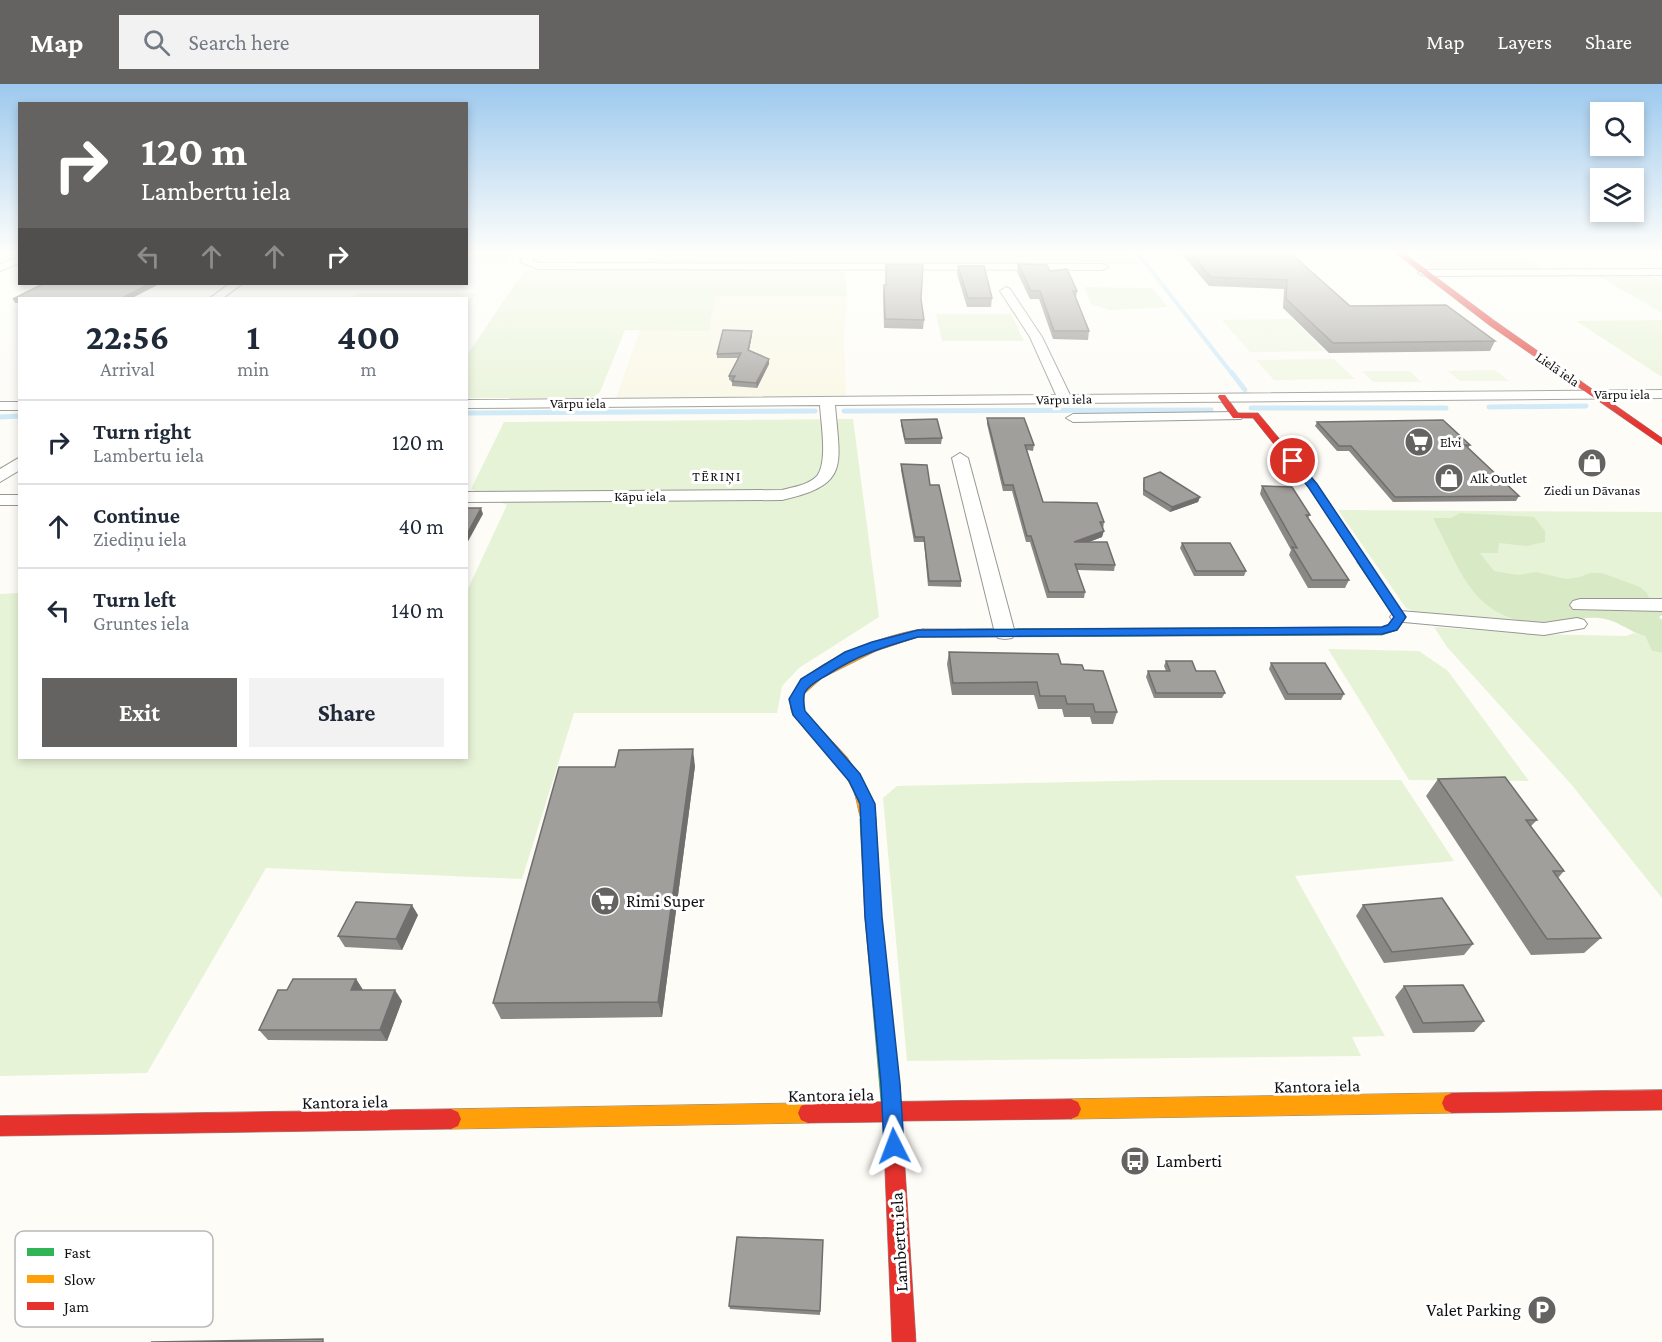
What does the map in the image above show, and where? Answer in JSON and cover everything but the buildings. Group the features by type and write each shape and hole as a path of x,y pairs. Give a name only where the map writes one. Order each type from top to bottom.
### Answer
{"street":[{"path":"1018,310 1036,337 1065,399"},
{"name":"Lielā iela","path":"1476,310 1662,442"},
{"name":"Vārpu iela","path":"468,404 1662,394"},
{"path":"1222,398 1236,416"},
{"name":"Kāpu iela","path":"468,497 782,495 813,486 823,480 830,468 827,402"},
{"path":"0,406 18,406"},
{"path":"1072,418 1255,416 1310,481 1400,617 1544,629 1579,614 1662,604"},
{"path":"960,458 1005,633"},
{"path":"0,477 18,464"},
{"path":"0,500 18,500"},
{"name":"Lambertu iela","path":"904,1342 892,1112 873,917 867,804 855,778 798,712 796,699 806,682 849,655 876,644 918,633 1382,631 1393,627 1400,617"},
{"name":"Kantora iela","path":"0,1126 1662,1100"}],"shaded area":[{"path":"713,310 846,310 844,341 846,397 616,398 640,330 709,331"}],"green space":[{"path":"498,310 713,310 709,331 625,330 600,392 592,398 468,398 468,354"},
{"path":"936,314 1011,314 1024,341 942,341"},
{"path":"1292,319 1325,351 1250,352 1222,320"},
{"path":"1662,320 1662,377 1576,321"},
{"path":"1334,359 1355,379 1274,380 1256,360"},
{"path":"1495,370 1509,381 1460,381 1448,371"},
{"path":"1362,371 1410,371 1421,382 1373,382"},
{"path":"853,419 879,617 799,668 782,686 777,713 574,713 522,879 266,868 147,1073 0,1076 0,594 18,593 18,759 468,759 468,589 507,505 471,489 504,422"},
{"path":"1338,510 1662,512 1662,602 1571,618 1517,621 1417,613 1406,608"},
{"path":"1460,513 1534,517 1545,531 1545,542 1527,546 1499,543 1498,553 1480,553 1494,571 1518,575 1536,572 1566,579 1590,573 1602,573 1640,587 1647,593 1650,600 1662,608 1662,615 1659,617 1662,620 1662,653 1652,651 1645,636 1605,619 1586,618 1548,623 1523,621 1503,615 1487,605 1463,576 1433,518 1451,518"},
{"path":"1434,627 1533,634 1626,636 1634,633 1645,636 1652,651 1662,653 1662,898 1571,784 1447,647"},
{"path":"1328,649 1419,651 1448,671 1529,781 1409,780"},
{"path":"1163,780 1401,780 1454,861 1295,876 1385,1036 1352,1037 1361,1056 907,1061 883,798 897,786"}],"waterway":[{"path":"1182,310 1233,375"},
{"path":"1232,373 1245,390"},
{"path":"1489,407 1586,406"},
{"path":"1251,408 1446,408"},
{"path":"844,411 1211,410"},
{"path":"468,413 815,411"},
{"path":"0,417 18,416"}],"traffic: fast":[{"path":"960,633 1382,631 1393,627 1400,617 1363,562"},
{"path":"868,819 873,917 892,1112"}],"traffic: slow":[{"path":"868,819 866,803 852,774 798,712 796,701 798,693 817,674 871,648 923,632 960,633"},
{"path":"1071,1109 1452,1103"},
{"path":"451,1119 808,1113"}],"traffic: jam":[{"path":"1474,310 1662,442"},
{"path":"1222,397 1236,416 1255,415 1313,486 1363,562"},
{"path":"1452,1103 1662,1100"},
{"path":"808,1113 1071,1109"},
{"path":"892,1112 904,1342"},
{"path":"0,1126 451,1119"}],"place":[{"name":"Elvi","path":"1419,442"},
{"name":"Ziedi un Dāvanas","path":"1592,463"},
{"name":"Alk Outlet","path":"1449,478"},
{"name":"Rimi Super","path":"605,901"},
{"name":"Lamberti","path":"1135,1161"},
{"name":"Valet Parking","path":"1542,1310"}],"district":[{"name":"TĒRIŅI","path":"717,476"}],"route":[{"path":"894,1146 891,1084 873,917 867,804 855,778 798,712 796,699 798,692 806,682 849,655 876,644 918,633 1382,631 1393,627 1400,617 1313,486 1293,461"}]}
